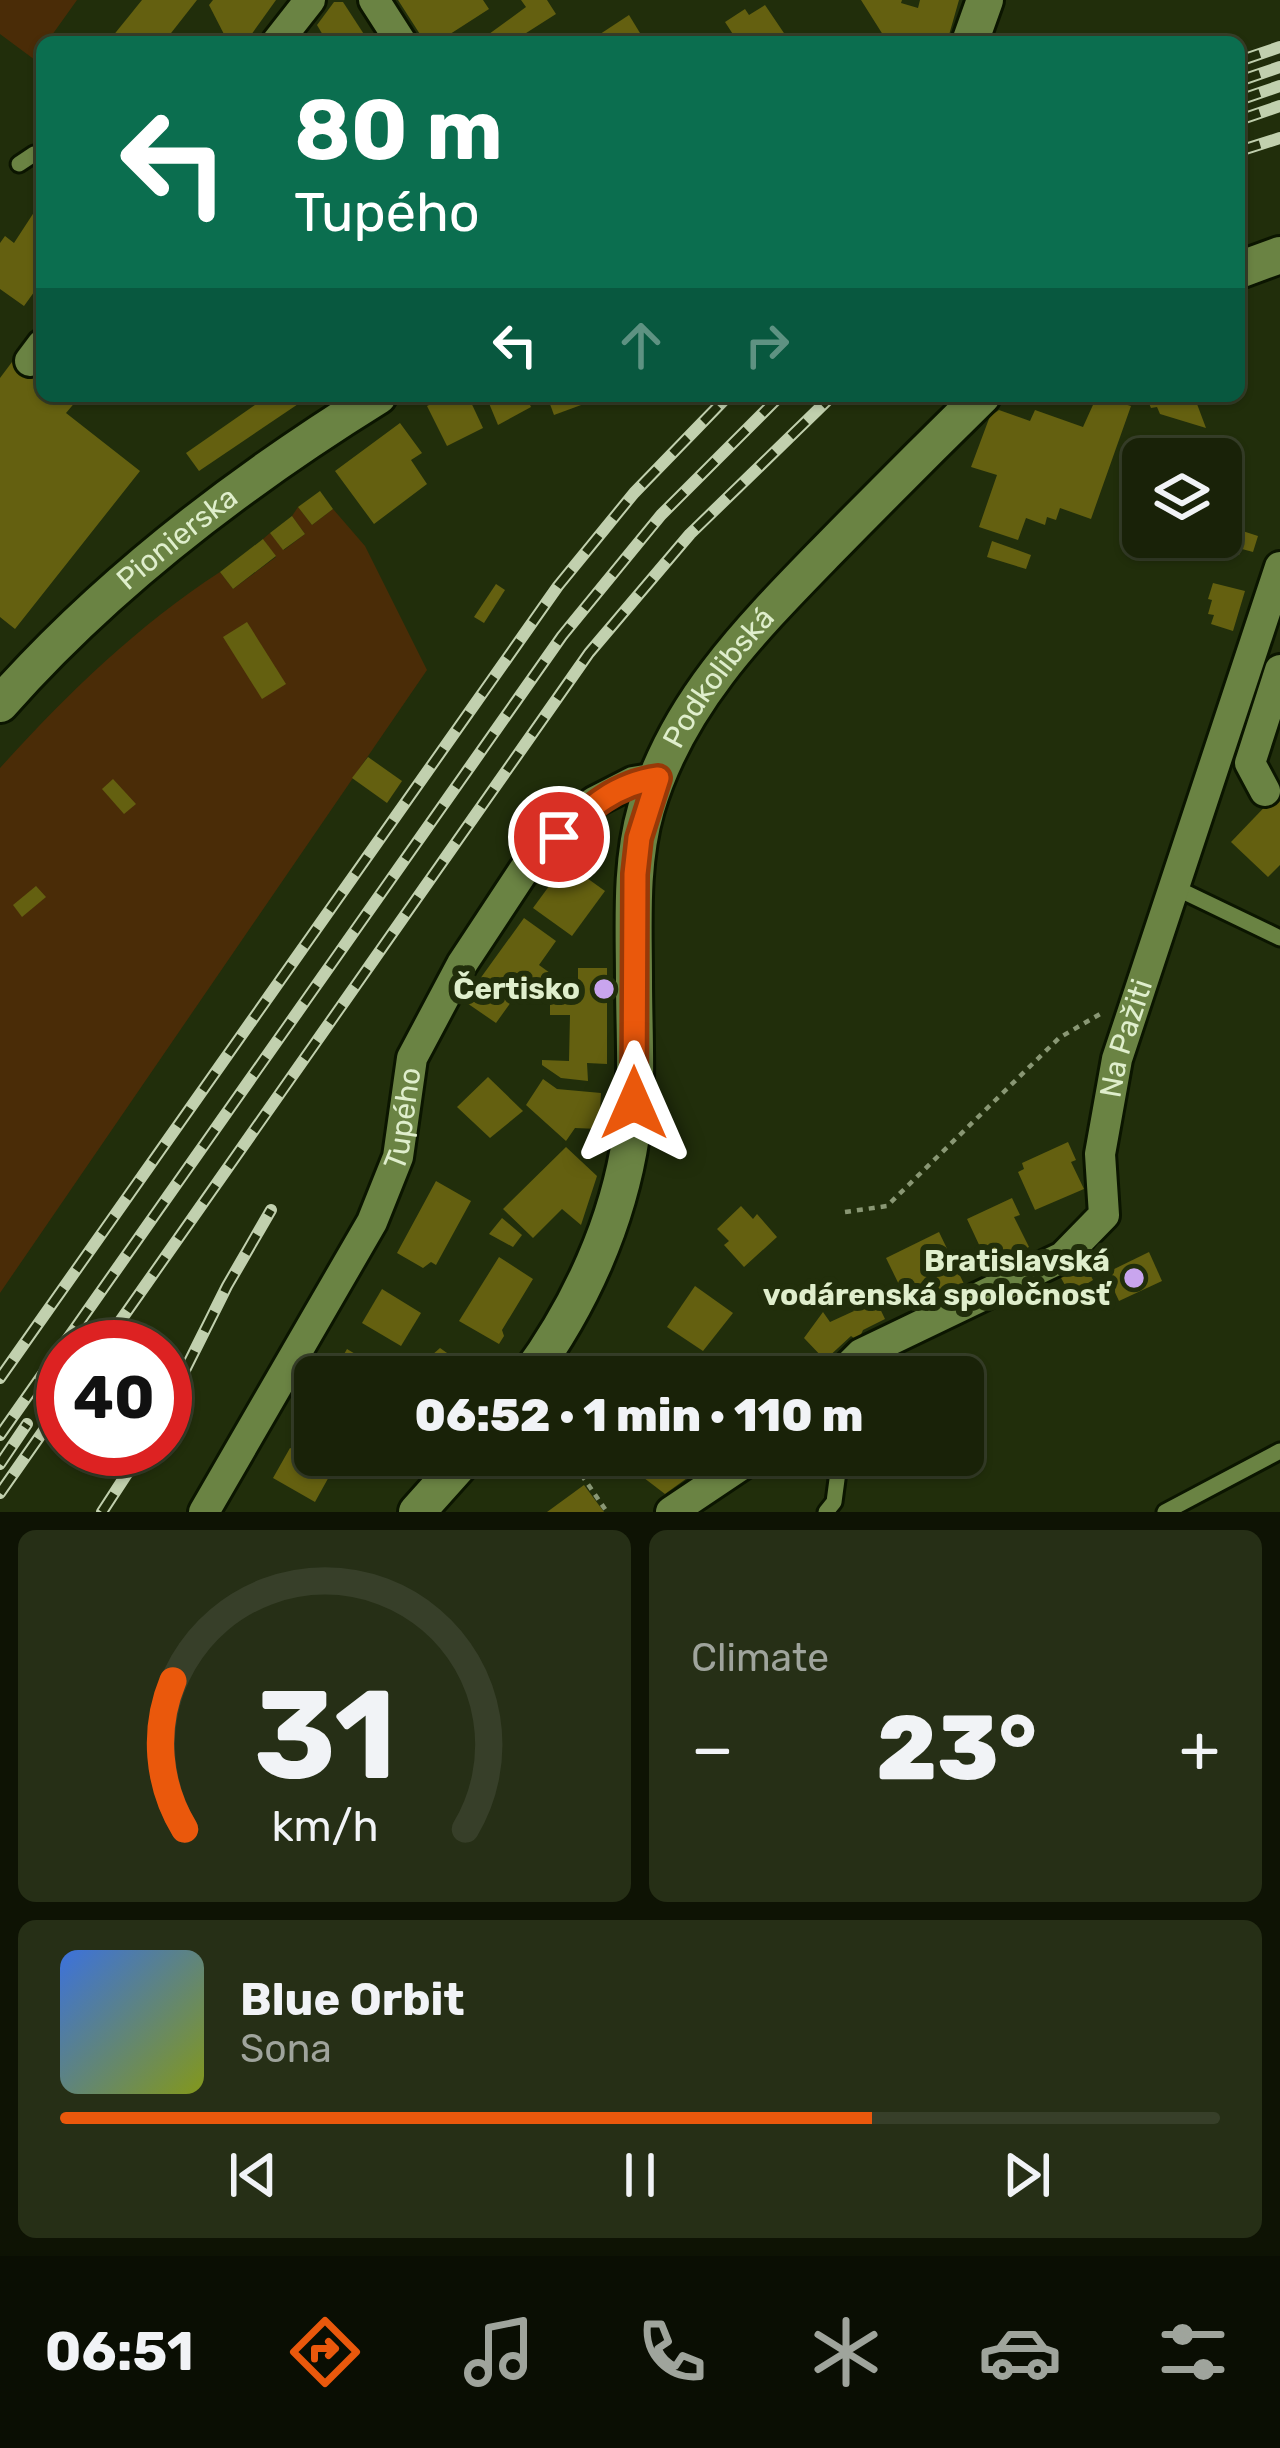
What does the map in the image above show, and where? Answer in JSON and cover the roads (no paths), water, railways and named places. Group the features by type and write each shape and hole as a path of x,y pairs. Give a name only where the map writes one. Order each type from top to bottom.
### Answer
{"street":[{"path":"282,36 310,0"},
{"path":"374,0 397,36"},
{"path":"972,36 986,1"},
{"path":"1245,273 1280,255"},
{"name":"Pionierska","path":"0,704 133,572 369,402"},
{"name":"Podkolibská","path":"542,1356 590,1271 624,1170 634,1103 639,838 680,729 738,643 976,402"},
{"name":"Na Pažiti","path":"859,1356 1064,1257 1104,1215 1100,1154 1117,1059 1280,567"},
{"path":"1265,791 1250,763 1280,670"},
{"name":"Tupého","path":"204,1512 372,1222 398,1157 412,1058 463,964 524,870 594,802 633,782 658,778"},
{"path":"417,1512 449,1476"},
{"path":"671,1512 725,1476"}],"lane":[{"path":"19,164 36,154"},
{"path":"1176,888 1280,938"},
{"path":"1166,1512 1280,1451"},
{"path":"826,1512 833,1502 837,1476"}],"railway":[{"path":"1245,59 1280,47"},
{"path":"1245,79 1280,67"},
{"path":"1245,98 1280,86"},
{"path":"1245,118 1280,106"},
{"path":"1245,149 1280,138"},
{"path":"0,1378 558,586 634,493 722,402"},
{"path":"0,1435 562,636 661,515 774,402"},
{"path":"121,1320 589,653 690,534 826,402"},
{"path":"192,1356 271,1210"},
{"path":"0,1464 27,1424"},
{"path":"0,1493 36,1442"},
{"path":"102,1512 125,1476"}],"place":[{"name":"Čertisko","path":"604,989"},
{"name":"Bratislavská vodárenská spoločnosť","path":"1134,1278"}]}
